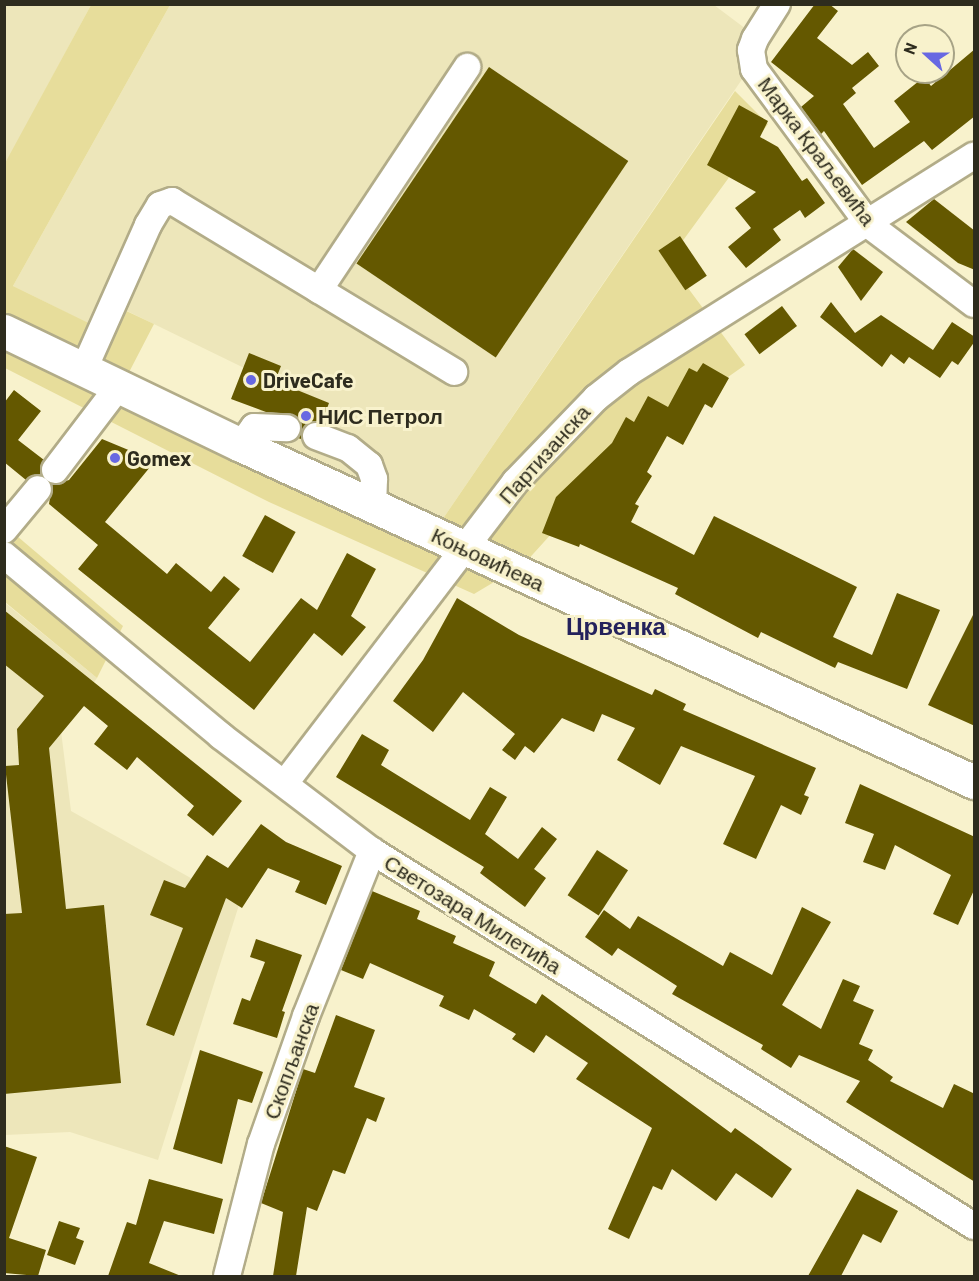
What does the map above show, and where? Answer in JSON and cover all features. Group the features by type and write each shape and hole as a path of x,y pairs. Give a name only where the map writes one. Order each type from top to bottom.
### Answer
{"main road":[{"name":"Коњовићева","path":"4,331 241,446 975,782"}],"street":[{"name":"Марка Краљевића","path":"777,4 754,39 752,59 754,69 869,225 975,304"},
{"path":"319,290 467,68"},
{"name":"Партизанска","path":"285,783 538,454 596,398 629,372 869,225 975,156"},
{"path":"84,369 148,225 160,205 172,201 454,372"},
{"path":"55,470 120,386"},
{"path":"241,446 254,427 287,428"},
{"path":"316,436 348,448 369,465 374,478 374,505"},
{"path":"4,530 38,489"},
{"name":"Светозара Милетића","path":"4,555 221,736 372,851 975,1226"},
{"name":"Скопљанска","path":"227,1276 261,1144 306,1016 372,851"}],"shaded area":[{"path":"5,5 91,5 5,165"},
{"path":"91,5 170,5 13,286 109,333 120,308 154,324 125,380 440,523 735,91 768,124 668,261 745,365 632,445 524,564 474,594 269,502 5,368 4,165"},
{"path":"170,5 714,5 766,44 440,523 243,433 279,385 121,308 110,334 13,286"},
{"path":"4,525 123,626 97,678 5,602"},
{"path":"4,602 97,678 61,731 71,811 239,905 158,1160 70,1132 5,1135"}],"building":[{"path":"815,4 829,4 838,11 817,38 852,65 868,52 879,66 852,88 856,93 843,104 874,148 910,122 894,101 915,84 931,86 955,84 955,66 975,49 975,116 932,150 924,141 862,185 824,131 821,134 801,107 814,96 771,62"},
{"path":"489,67 628,161 496,357 356,263"},
{"path":"739,105 768,121 760,137 778,147 802,181 807,178 825,203 805,218 800,210 773,229 781,240 746,268 728,247 751,228 735,208 756,192 707,165"},
{"path":"934,199 975,231 975,270 958,263 906,222"},
{"path":"680,236 707,276 685,290 658,251"},
{"path":"853,249 883,272 861,301 838,267"},
{"path":"831,302 855,333 881,315 933,350 952,322 975,337 975,341 958,365 952,361 940,378 909,357 904,364 891,354 882,367 820,317"},
{"path":"782,306 797,326 760,354 744,334"},
{"path":"249,353 281,366 275,381 329,403 322,422 306,425 301,439 298,438 300,421 294,415 266,412 231,399"},
{"path":"703,363 729,378 712,408 705,404 683,445 667,436 647,472 652,476 635,504 639,506 631,522 694,555 714,516 857,587 833,637 872,655 897,593 940,610 907,689 838,662 835,668 761,632 758,638 675,594 678,588 580,544 579,547 542,533 556,497 612,443 626,417 634,422 648,396 668,407 689,368 697,372"},
{"path":"14,390 41,411 18,440 44,460 41,474 26,480 4,462 4,403"},
{"path":"102,439 155,461 105,522 167,574 176,563 211,592 224,576 240,589 208,628 250,662 301,598 317,610 347,553 376,569 351,616 366,627 342,656 314,633 254,710 78,569 98,545 49,504 52,485 69,480"},
{"path":"265,515 296,532 273,573 242,556"},
{"path":"457,598 519,635 652,695 655,689 686,704 683,710 816,768 804,795 809,797 801,815 781,805 756,859 723,844 755,776 681,746 660,785 617,760 635,728 602,714 594,732 562,718 534,753 525,746 515,760 502,750 515,734 463,692 433,732 393,701 423,660"},
{"path":"4,610 242,801 213,836 187,815 194,806 137,757 127,770 94,744 108,726 84,706 49,748 66,909 104,905 121,1083 4,1094 4,914 22,913 5,766 19,765 17,729 44,696 4,664"},
{"path":"975,611 975,726 928,705"},
{"path":"362,734 389,750 381,765 470,820 490,787 507,797 485,834 518,859 542,827 557,839 534,869 546,878 525,907 480,873 484,867 336,777"},
{"path":"860,784 975,837 975,888 958,925 933,914 951,875 895,845 885,870 863,862 874,834 845,823"},
{"path":"261,824 286,842 342,866 326,905 295,892 300,881 268,868 242,908 226,898 174,1036 146,1025 183,928 150,915 164,880 185,888 207,855 228,868"},
{"path":"597,850 628,870 599,915 568,895"},
{"path":"372,891 420,911 417,919 456,936 453,943 495,962 489,976 536,1004 542,994 731,1133 735,1128 792,1169 772,1198 736,1173 716,1201 672,1169 662,1190 653,1186 629,1239 608,1229 652,1128 576,1079 588,1063 546,1035 534,1053 512,1039 516,1034 474,1009 469,1020 439,1006 444,996 370,963 363,979 341,970"},
{"path":"802,907 831,922 782,1005 821,1029 843,979 860,986 853,1001 874,1010 859,1044 873,1050 868,1060 893,1077 890,1081 943,1108 954,1084 975,1094 975,1182 846,1102 860,1081 799,1055 791,1068 761,1049 763,1045 672,994 677,986 618,948 612,956 585,937 604,910 630,929 638,916 723,966 730,952 772,975"},
{"path":"256,939 302,955 282,1011 285,1012 277,1038 233,1024 242,998 250,1001 265,962 250,957"},
{"path":"336,1015 375,1030 354,1087 385,1098 376,1122 367,1118 345,1174 333,1170 317,1211 307,1207 296,1276 273,1276 283,1212 261,1203 303,1069 315,1073"},
{"path":"200,1050 263,1072 252,1103 238,1099 222,1164 173,1149"},
{"path":"4,1146 37,1157 9,1238 46,1250 38,1276 4,1273"},
{"path":"149,1179 223,1199 214,1234 164,1221 149,1263 181,1276 108,1276 127,1222 136,1225"},
{"path":"857,1189 898,1211 881,1243 863,1234 841,1276 808,1276"},
{"path":"59,1221 80,1228 76,1238 84,1241 75,1265 47,1255"}],"place":[{"name":"DriveCafe","path":"251,380"},
{"name":"НИС Петрол","path":"306,416"},
{"name":"Gomex","path":"115,458"}],"district":[{"name":"Црвенка","path":"616,626"}]}
